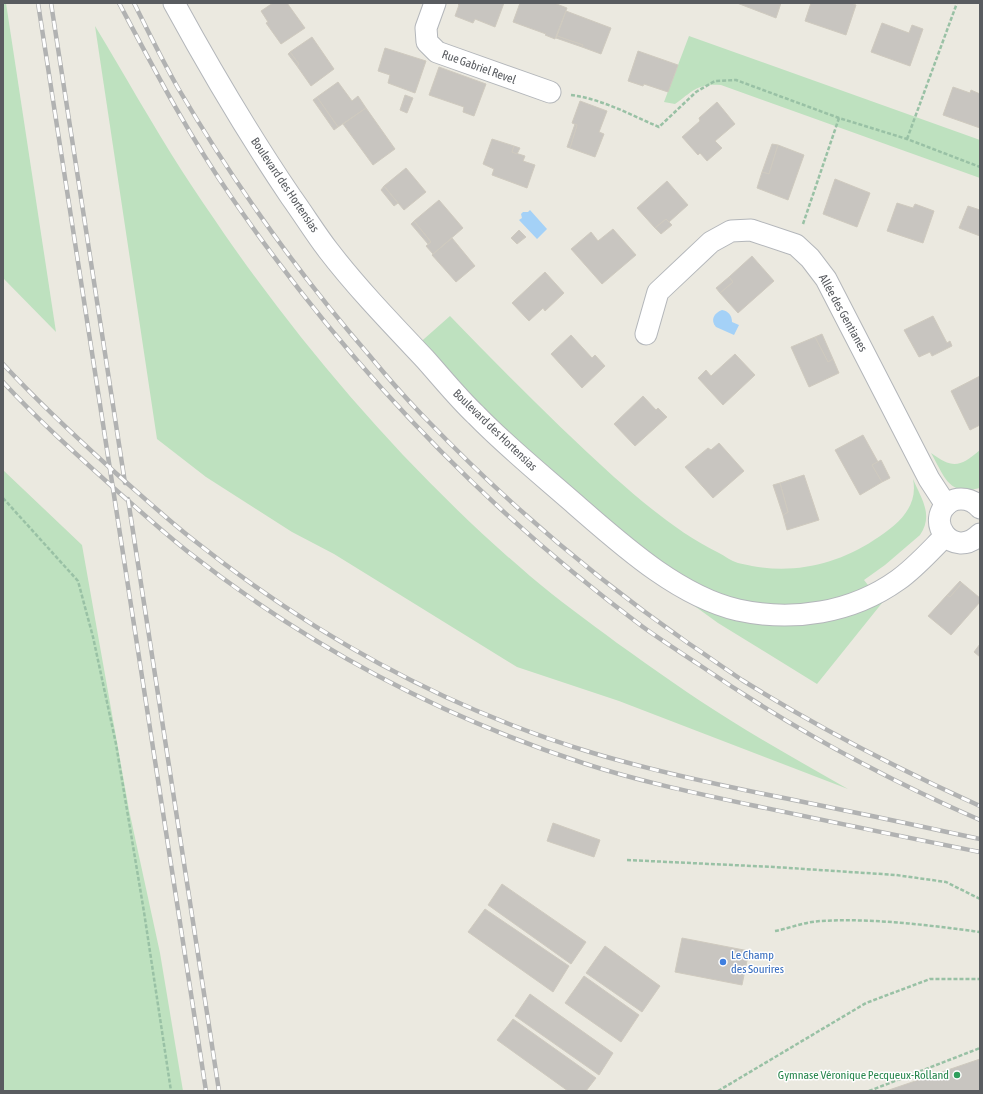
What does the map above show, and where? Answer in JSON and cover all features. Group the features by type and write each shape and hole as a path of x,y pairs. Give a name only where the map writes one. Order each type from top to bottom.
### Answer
{"street":[{"name":"Boulevard des Hortensias","path":"174,3 201,52 267,161 327,248 376,308 476,416 620,543 678,585 707,599 737,609 770,614 803,615 835,610 867,598 898,580 945,536"},
{"name":"Rue Gabriel Revel","path":"435,3 426,28 428,42 437,52 550,92"},
{"name":"Allée des Gentianes","path":"646,334 658,292 711,242 731,231 751,230 796,245 810,258 826,279 929,479 946,505"},
{"path":"979,506 966,499 952,501 946,505 940,517 940,524 945,536 956,543 970,542 979,536"}],"path":[{"path":"907,139 957,3"},
{"path":"550,92 583,96 614,107 659,128 696,92 715,81 736,80 839,118 907,139 980,166"},
{"path":"796,245 839,118"},
{"path":"3,498 78,581 93,637 116,744 144,912 171,1091"},
{"path":"627,860 774,866 896,874 946,882 980,899"},
{"path":"775,931 819,921 853,921 911,923 980,932"},
{"path":"718,1091 866,1003 930,979 980,979"},
{"path":"868,1091 980,1048"}],"green space":[{"path":"3,3 6,3 56,332 3,278"},
{"path":"95,26 182,171 258,281 329,372 405,458 487,538 562,602 617,643 715,711 848,789 619,701 517,667 334,554 292,532 206,477 157,439"},
{"path":"689,36 980,140 980,178 721,85 707,85 696,89 675,104 664,102"},
{"path":"450,316 551,418 626,488 677,528 735,562 768,568 800,568 831,561 846,555 882,535 898,522 904,515 913,499 913,479 925,507 926,520 924,528 920,535 885,565 864,580 882,603 817,684 718,623 631,560 407,354"},
{"path":"980,450 980,488 969,490 954,487 944,477 931,453 945,462 956,464 962,463"},
{"path":"3,470 82,545 129,810 160,953 183,1091 3,1091"}],"water":[{"path":"530,210 547,229 537,239 519,220 522,218 521,214 523,212 528,212"},
{"path":"722,310 729,314 732,322 739,325 734,335 716,327 713,322 715,315"}],"building":[{"path":"273,3 287,3 305,28 281,44 266,23 268,22 261,11"},
{"path":"457,3 504,3 495,27 475,19 473,23 455,16 459,5"},
{"path":"520,3 554,3 567,8 555,39 545,35 546,34 513,22"},
{"path":"737,3 781,3 776,18"},
{"path":"811,3 851,3 856,5 846,35 805,21"},
{"path":"566,11 611,28 601,54 582,47 583,45 557,36"},
{"path":"882,23 909,33 912,25 923,29 910,66 871,52"},
{"path":"557,36 583,45 582,47 556,38"},
{"path":"312,37 334,69 311,86 297,66 299,64 290,52"},
{"path":"385,48 426,61 415,93 388,83 390,75 378,71"},
{"path":"638,51 678,65 668,92 644,84 643,86 628,81"},
{"path":"290,52 299,64 297,66 288,54"},
{"path":"439,67 486,84 474,116 463,112 464,107 429,95"},
{"path":"338,82 352,101 358,96 366,108 338,127 317,97"},
{"path":"953,87 970,93 971,90 980,94 980,128 943,115"},
{"path":"405,95 413,98 407,113 400,110"},
{"path":"317,97 338,127 334,130 313,100"},
{"path":"580,101 607,111 599,132 604,134 595,157 570,148 577,125 572,123"},
{"path":"717,102 735,124 715,141 722,148 707,161 700,153 698,155 682,137 700,121 699,118"},
{"path":"366,108 395,149 373,165 343,124"},
{"path":"575,124 577,125 570,148 567,147"},
{"path":"492,139 514,146 512,152 525,156 523,161 535,165 527,188 492,175 494,169 483,164"},
{"path":"772,144 778,145 769,174 762,172"},
{"path":"778,145 804,155 788,200 757,188 762,172 769,174"},
{"path":"514,146 520,148 517,154 512,152"},
{"path":"406,168 426,192 404,210 384,186"},
{"path":"835,179 870,193 857,227 823,214"},
{"path":"667,181 688,205 669,222 666,219 655,228 637,208"},
{"path":"384,186 398,203 394,206 381,190"},
{"path":"439,200 463,228 433,254 426,246 431,242 414,221"},
{"path":"897,203 913,208 915,204 934,211 923,243 887,231"},
{"path":"968,206 980,210 980,236 959,228"},
{"path":"666,219 672,225 661,234 655,228"},
{"path":"414,221 431,242 428,244 411,224"},
{"path":"613,229 636,255 602,284 571,249 591,232 598,241"},
{"path":"519,230 526,237 517,244 511,238"},
{"path":"452,238 475,266 456,282 432,255"},
{"path":"752,256 774,281 738,313 720,293 733,282 729,277"},
{"path":"545,272 564,293 545,311 543,308 529,321 512,303"},
{"path":"729,277 733,282 720,293 716,288"},
{"path":"933,316 947,343 950,341 952,346 932,356 930,352 919,357 904,330"},
{"path":"822,334 833,359 828,362 815,337"},
{"path":"571,335 592,358 595,355 605,366 582,388 551,354"},
{"path":"815,337 828,362 833,359 839,373 809,387 791,347"},
{"path":"735,354 755,375 723,405 698,378 706,370 711,376"},
{"path":"980,376 980,425 970,430 951,391"},
{"path":"643,396 656,410 658,408 667,417 635,446 614,424"},
{"path":"863,435 878,462 872,465 882,482 860,495 835,450"},
{"path":"719,443 744,471 713,498 685,467 708,448 711,450"},
{"path":"881,460 890,478 882,482 872,465"},
{"path":"804,475 819,520 787,530 783,515 788,512 780,483"},
{"path":"780,483 788,512 783,515 773,485"},
{"path":"960,581 962,583 950,597 947,595"},
{"path":"962,583 980,598 980,602 951,635 928,616 947,595 950,597"},
{"path":"980,644 980,657 974,652"},
{"path":"553,823 600,840 594,857 547,841"},
{"path":"502,884 586,942 571,964 488,905"},
{"path":"485,909 569,966 553,992 468,932"},
{"path":"682,938 749,951 742,985 675,972"},
{"path":"605,946 660,986 642,1012 586,973"},
{"path":"584,976 639,1015 621,1042 565,1003"},
{"path":"530,994 613,1053 599,1075 515,1016"},
{"path":"513,1019 596,1078 586,1091 568,1091 497,1040"},
{"name":"Gymnase Véronique Pecqueux-Rolland","path":"980,1059 980,1091 886,1091"}],"railway":[{"path":"38,3 206,1091"},
{"path":"51,3 125,483"},
{"path":"119,3 172,102 201,151 216,175 276,259 321,317 370,374 420,429 472,482 527,533 584,581 670,646 766,708 835,749 907,786 980,820"},
{"path":"134,3 155,46 199,123 244,192 292,259 342,324 413,406 490,482 553,539 619,593 742,680 800,715 859,747 980,806"},
{"path":"3,364 60,422 119,476 182,531 237,573 332,637 433,691 485,714 539,735 617,760 715,784 980,839"},
{"path":"3,382 44,424 116,490 178,544 232,585 327,647 376,675 426,700 477,723 530,744 583,763 625,775 730,800 980,852"},
{"path":"128,499 219,1091"}],"place":[{"name":"Le Champ des Sourires","path":"723,962"},
{"name":"Gymnase Véronique Pecqueux-Rolland","path":"957,1075"}]}
